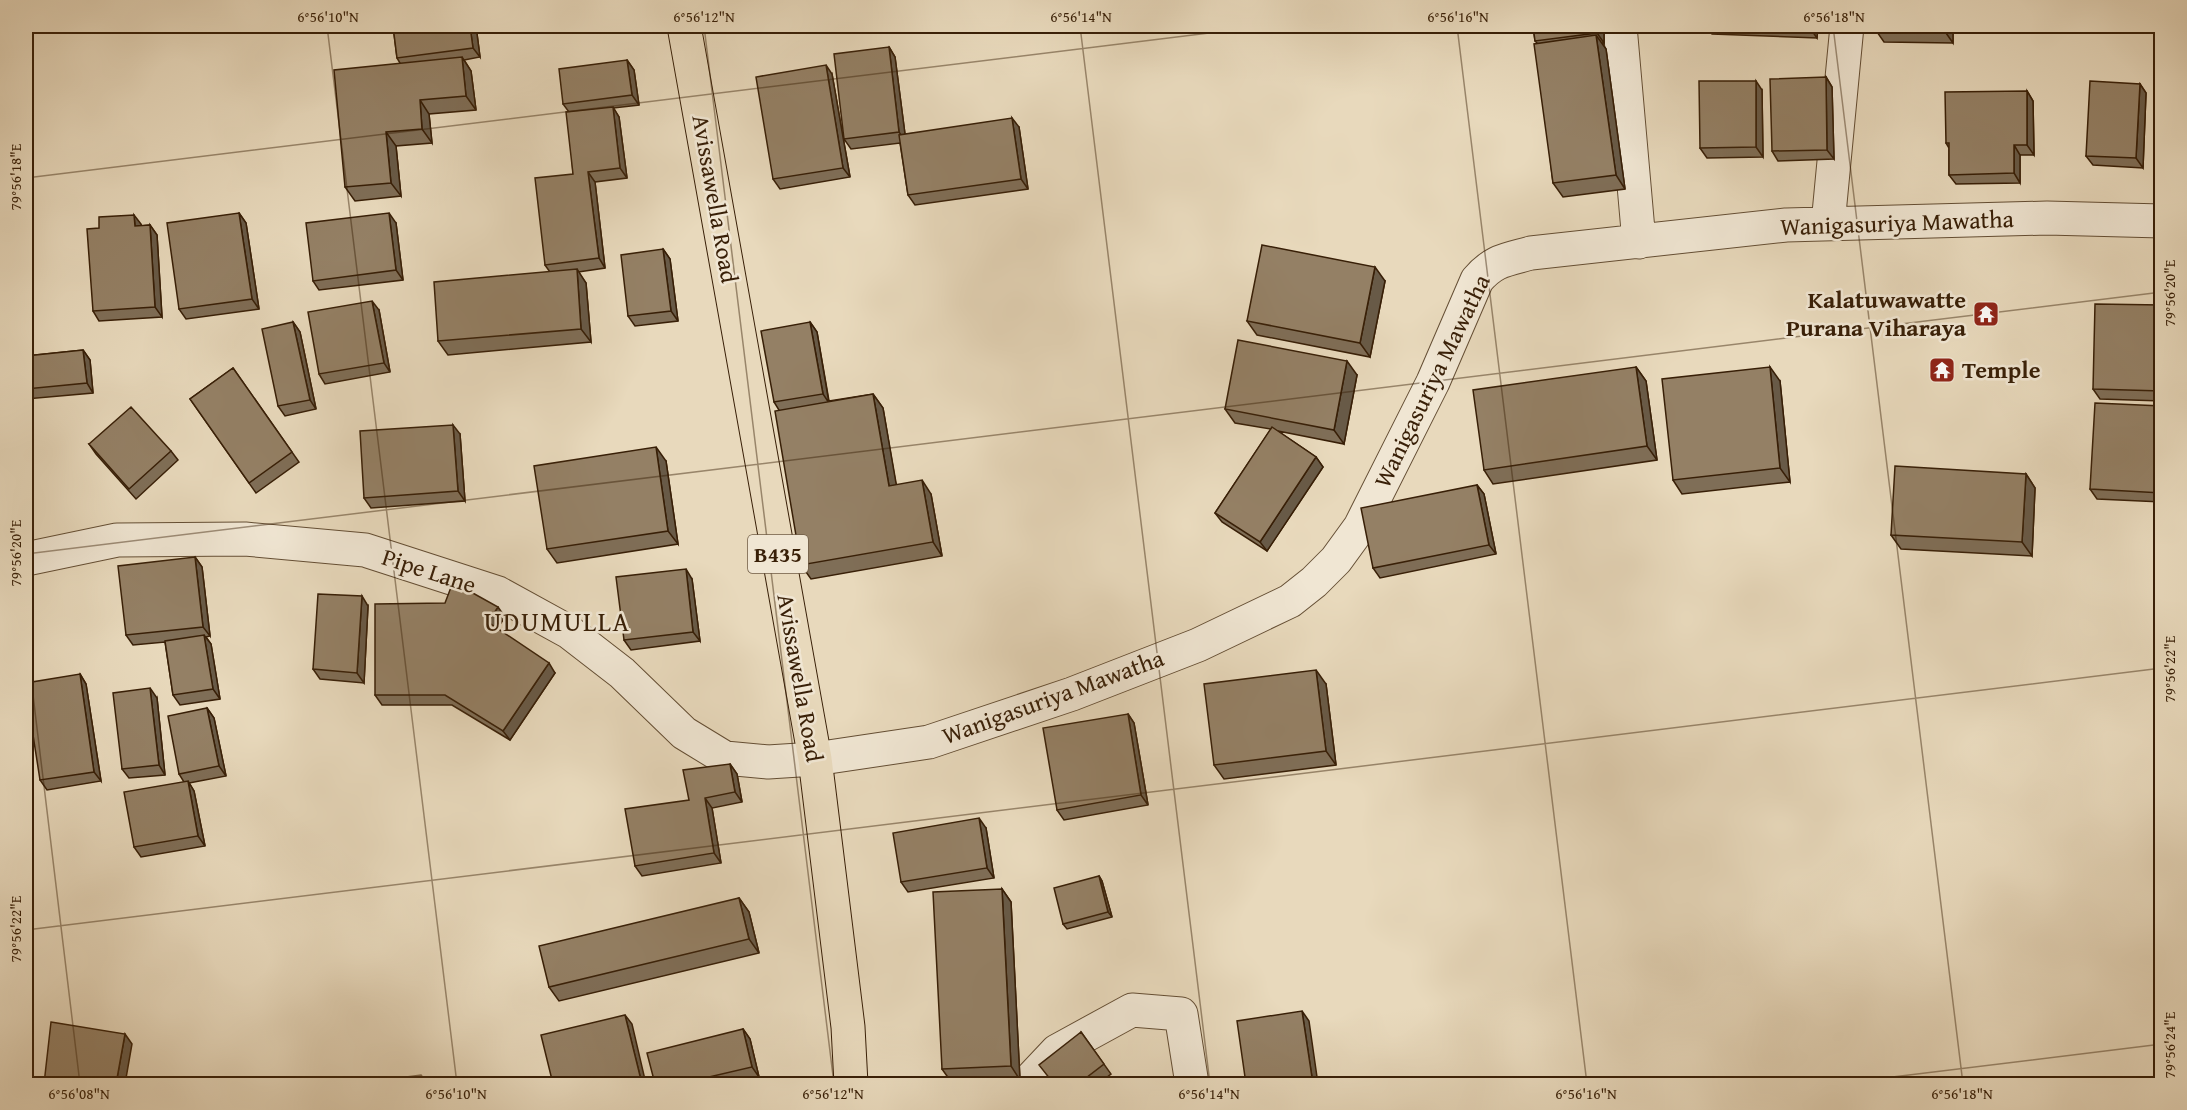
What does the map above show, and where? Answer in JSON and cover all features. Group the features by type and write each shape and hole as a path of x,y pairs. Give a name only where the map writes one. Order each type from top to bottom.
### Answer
{"main road":[{"name":"Avissawella Road","path":"684,26 815,759 849,1028 851,1084"}],"street":[{"path":"1620,26 1639,242"},
{"path":"1828,224 1847,26"},
{"name":"Wanigasuriya Mawatha","path":"815,759 929,742 1103,682 1198,645 1290,601 1336,560 1360,527 1434,382 1477,280 1488,267 1500,261 1531,254 1786,225 2047,218 2162,221"},
{"name":"Pipe Lane","path":"26,559 117,540 245,539 365,550 498,593 570,632 622,673 684,733 725,758 768,762 815,759"},
{"path":"1026,1084 1057,1051 1132,1010 1181,1014 1192,1084"}],"shaded area":[{"path":"421,1075 428,1084 353,1084"}],"building":[{"path":"393,26 470,26 473,48 397,58"},
{"path":"1533,26 1597,26 1597,33 1535,41"},
{"path":"1734,26 1810,26 1810,28"},
{"path":"1877,26 1946,26 1946,33 1877,32"},
{"path":"1596,35 1616,175 1553,183 1534,44"},
{"path":"889,47 899,132 844,139 834,54"},
{"path":"462,57 466,96 420,100 422,129 386,132 391,183 345,187 334,70"},
{"path":"627,60 632,95 563,104 559,69"},
{"path":"826,65 843,168 773,179 756,77"},
{"path":"1826,77 1827,150 1772,151 1770,79"},
{"path":"1699,81 1756,81 1756,147 1700,148"},
{"path":"2090,81 2140,84 2136,158 2086,156"},
{"path":"2027,91 2027,145 2014,145 2014,173 1949,175 1945,92"},
{"path":"613,107 620,168 588,172 599,258 545,265 535,178 573,174 566,112"},
{"path":"1012,118 1021,179 908,195 899,135"},
{"path":"239,213 252,299 179,309 167,223"},
{"path":"389,213 396,270 313,281 306,223"},
{"path":"134,215 135,226 150,225 155,307 93,311 87,229 99,228 99,217"},
{"path":"1262,245 1375,267 1360,343 1247,321"},
{"path":"663,249 671,311 628,316 621,255"},
{"path":"577,269 581,329 438,341 434,282"},
{"path":"372,301 384,363 319,374 308,312"},
{"path":"2095,304 2162,305 2162,391 2093,389"},
{"path":"293,322 310,400 278,406 262,329"},
{"path":"810,322 823,394 774,402 761,331"},
{"path":"1238,340 1347,361 1334,430 1225,409"},
{"path":"83,350 87,383 26,389 26,356"},
{"path":"1636,367 1647,446 1484,470 1473,390"},
{"path":"1770,367 1780,468 1673,480 1662,379"},
{"path":"233,368 292,452 249,483 190,399"},
{"path":"873,394 889,486 922,480 933,542 801,565 775,411"},
{"path":"2095,403 2162,406 2162,493 2090,489"},
{"path":"131,407 171,451 129,489 89,444"},
{"path":"453,425 458,491 364,498 360,431"},
{"path":"1272,427 1316,457 1260,542 1215,513"},
{"path":"656,447 668,531 547,549 534,466"},
{"path":"1895,466 2026,474 2022,542 1891,535"},
{"path":"1477,485 1489,545 1373,568 1361,508"},
{"path":"195,557 203,627 126,635 118,566"},
{"path":"686,569 693,632 624,640 616,577"},
{"path":"453,582 498,607 488,622 549,663 503,731 445,695 375,695 375,604 445,603"},
{"path":"318,594 362,596 357,673 313,669"},
{"path":"204,635 213,689 173,695 165,641"},
{"path":"1316,670 1326,751 1214,765 1204,684"},
{"path":"80,674 94,772 40,780 26,683"},
{"path":"150,688 159,765 122,769 113,693"},
{"path":"207,708 219,766 179,774 168,716"},
{"path":"1128,714 1141,795 1057,810 1043,728"},
{"path":"730,764 735,792 705,798 714,853 635,866 625,809 689,800 683,770"},
{"path":"188,781 198,836 134,847 124,792"},
{"path":"979,818 987,868 901,882 893,833"},
{"path":"1099,876 1108,912 1063,924 1054,888"},
{"path":"1002,889 1011,1066 942,1069 933,892"},
{"path":"739,898 749,939 549,987 539,946"},
{"path":"1302,1011 1313,1084 1246,1084 1237,1021"},
{"path":"625,1015 642,1084 553,1084 541,1035"},
{"path":"51,1022 125,1034 116,1084 44,1084"},
{"path":"743,1029 752,1067 679,1084 655,1084 647,1053"},
{"path":"1081,1032 1104,1064 1078,1084 1054,1084 1039,1065"}],"place":[{"name":"Kalatuwawatte Purana Viharaya","path":"1986,314"},
{"name":"Temple","path":"1942,370"}],"district":[{"name":"UDUMULLA","path":"557,622"}]}
